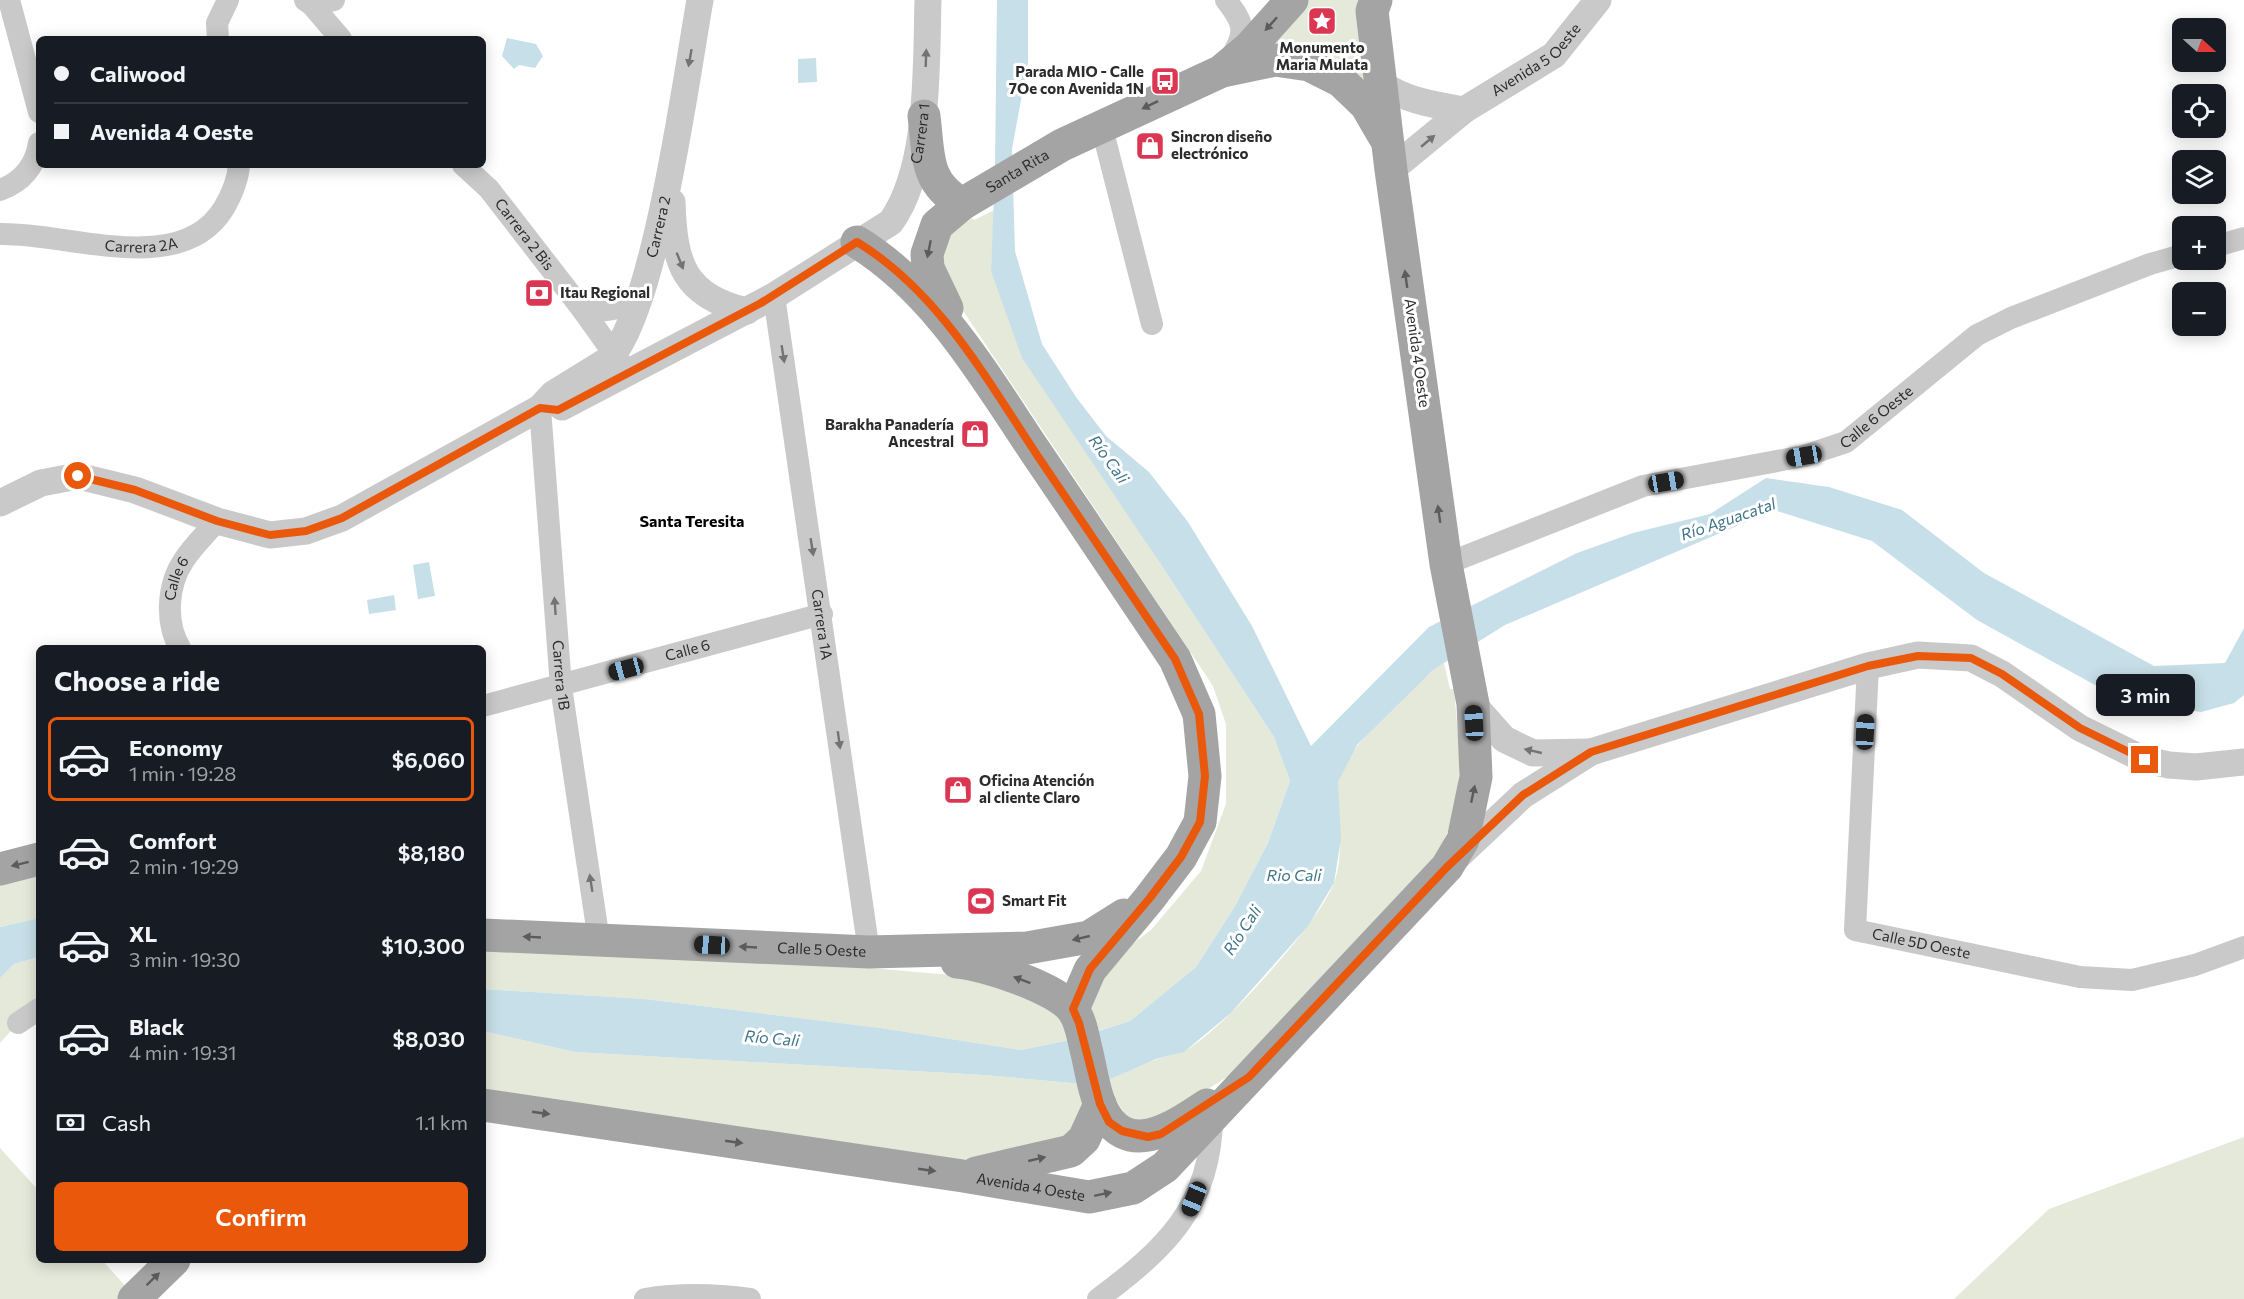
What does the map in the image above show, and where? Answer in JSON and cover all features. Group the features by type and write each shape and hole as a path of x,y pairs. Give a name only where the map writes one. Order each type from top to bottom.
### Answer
{"main road":[{"path":"1222,71 1249,48 1292,0"},
{"name":"Avenida 4 Oeste","path":"486,1105 963,1176 1089,1197 1133,1188 1165,1167 1447,867 1463,840 1476,777 1470,694 1448,578 1370,4"},
{"path":"1222,71 1275,60 1309,65 1341,81 1366,105 1384,135 1391,170"},
{"name":"Santa Rita","path":"962,343 928,268 927,254 937,225 967,200 1062,145 1222,71"},
{"path":"924,116 930,166 936,184 967,200"},
{"path":"857,242 878,255 910,282 962,343 1175,659 1199,714 1205,776 1200,822 1181,857 1090,969 1076,1016 1098,1098 1109,1122 1122,1131 1148,1137 1174,1128 1249,1077"},
{"path":"0,869 36,861"},
{"name":"Calle 5 Oeste","path":"486,935 869,952 1027,948 1089,937 1149,899"},
{"path":"869,952 981,964 1037,986 1076,1016"},
{"path":"963,1176 1071,1151 1084,1140 1098,1098"},
{"path":"134,1299 171,1263"}],"street":[{"path":"9,0 36,101"},
{"path":"218,36 217,23 228,0"},
{"name":"Carrera 2","path":"623,363 672,162 700,0"},
{"name":"Carrera 1","path":"0,503 41,483 78,476 135,490 217,521 270,535 306,531 342,518 540,408 553,394 747,311 891,222 901,208 909,187 924,116 928,0"},
{"path":"1222,71 1238,46 1242,30 1239,16 1226,0"},
{"name":"Avenida 5 Oeste","path":"1391,170 1464,110 1554,55 1598,0"},
{"path":"317,2 339,36"},
{"path":"1382,84 1404,96 1425,103 1464,110"},
{"path":"1102,128 1152,324"},
{"path":"0,190 24,177 33,164 36,154"},
{"name":"Carrera 2","path":"672,162 675,246 681,267 705,294 720,304 747,311"},
{"name":"Carrera 2A","path":"0,234 29,233 155,248 180,243 201,234 218,218 234,192 238,168"},
{"name":"Carrera 2 Bis","path":"466,168 489,189 623,363"},
{"path":"2226,243 2244,238"},
{"name":"Calle 6 Oeste","path":"1448,578 1643,486 1804,456 1846,442 1977,335 2011,318 2150,264 2172,258"},
{"name":"Carrera 1A","path":"774,296 822,614 869,952"},
{"path":"582,309 600,312 618,309 639,300"},
{"name":"Carrera 1B","path":"540,408 561,687 599,940"},
{"name":"Calle 6","path":"179,645 169,621 170,599 182,562 217,521"},
{"name":"Calle 6","path":"486,705 561,687 822,614"},
{"name":"Avenida 4 Oeste","path":"1447,867 1523,795 1591,752 1868,666 1918,656 1971,658 2002,674 2080,728 2145,760 2196,767 2244,762"},
{"name":"Calle 5D Oeste","path":"1868,666 1856,930 2080,977 2132,980 2195,965 2244,947"},
{"name":"Avenida 4 Oeste","path":"1470,694 1504,739 1533,753 1591,752"},
{"path":"18,1023 36,1011"},
{"path":"1098,1299 1140,1267 1186,1218 1209,1159 1212,1118"},
{"path":"645,1299 668,1295 711,1294 750,1299"}],"shaded area":[{"path":"1292,0 1376,0 1366,105 1249,48"},
{"path":"994,210 991,271 1156,557 1274,737 1290,781 1268,843 1235,906 1196,967 1130,1021 1094,1032 1087,1002 1108,962 1151,930 1201,871 1226,804 1226,724 1213,686 946,285 942,260 952,232 972,218 974,220"},
{"path":"1444,663 1450,689 1454,689 1459,774 1453,815 1436,856 1238,1070 1156,1122 1129,1120 1109,1089 1108,1080 1145,1063 1184,1051 1200,1040 1244,1000 1290,949 1325,901 1334,883 1340,846 1337,796 1342,770 1377,723 1433,670"},
{"path":"36,876 36,919 0,927 0,884"},
{"path":"486,948 871,968 974,977 1064,1014 1070,1040 1021,1050 881,1028 645,999 486,989"},
{"path":"36,958 36,1011 18,1023 0,1043 0,978 14,964"},
{"path":"486,1032 575,1052 984,1075 1083,1084 1088,1096 1066,1144 962,1160 486,1089"},
{"path":"2244,1137 2244,1299 1954,1299 2049,1209"},
{"path":"0,1148 36,1188 36,1263 105,1263 128,1289 120,1299 0,1299"}],"water":[{"name":"Rio Cali","path":"997,0 1028,0 1028,62 1012,149 1015,251 1042,344 1076,397 1106,436 1149,472 1188,522 1252,626 1311,746 1429,627 1577,553 1633,533 1710,514 1766,478 1829,487 1902,510 1984,573 2154,666 2225,663 2244,628 2244,695 2234,703 2201,712 2122,700 1977,620 1872,541 1774,510 1505,625 1433,670 1357,745 1338,782 1341,838 1334,883 1308,926 1231,1013 1184,1052 1156,1059 1108,1080 1083,1084 984,1075 575,1052 486,1032 486,989 645,999 881,1028 1021,1050 1070,1040 1130,1021 1196,967 1235,906 1268,843 1290,781 1274,737 1022,358 991,271"},
{"path":"507,38 536,44 543,56 535,68 519,65 514,69 502,56"},
{"path":"816,58 817,82 798,83 798,59"},
{"path":"429,562 435,596 418,599 413,565"},
{"path":"394,595 396,610 369,614 367,600"},
{"path":"36,919 36,958 14,964 0,978 0,927"}],"place":[{"name":"Monumento Maria Mulata","path":"1322,21"},
{"name":"Parada MIO - Calle 7Oe con Avenida 1N","path":"1165,81"},
{"name":"Sincron diseño electrónico","path":"1150,146"},
{"name":"Itau Regional","path":"539,293"},
{"name":"Barakha Panadería Ancestral","path":"975,434"},
{"name":"Oficina Atención al cliente Claro","path":"958,790"},
{"name":"Smart Fit","path":"981,901"}],"district":[{"name":"Santa Teresita","path":"692,521"}],"route":[{"path":"78,476 135,490 217,521 270,535 306,531 342,518 540,408 558,410 747,311 857,242 867,248 894,267 910,282 962,343 1175,659 1199,714 1205,776 1200,822 1181,857 1090,969 1073,1009 1079,1023 1100,1104 1109,1122 1122,1131 1148,1137 1174,1128 1249,1077 1447,867 1523,795 1591,752 1868,666 1918,656 1947,655 1971,658 2002,674 2080,728 2114,747 2145,760"}],"water label":[{"name":"Río Cali","path":"1109,459"},
{"name":"Río Aguacatal","path":"1728,519"},
{"name":"Río Cali","path":"1242,930"},
{"name":"Río Cali","path":"772,1038"}]}
